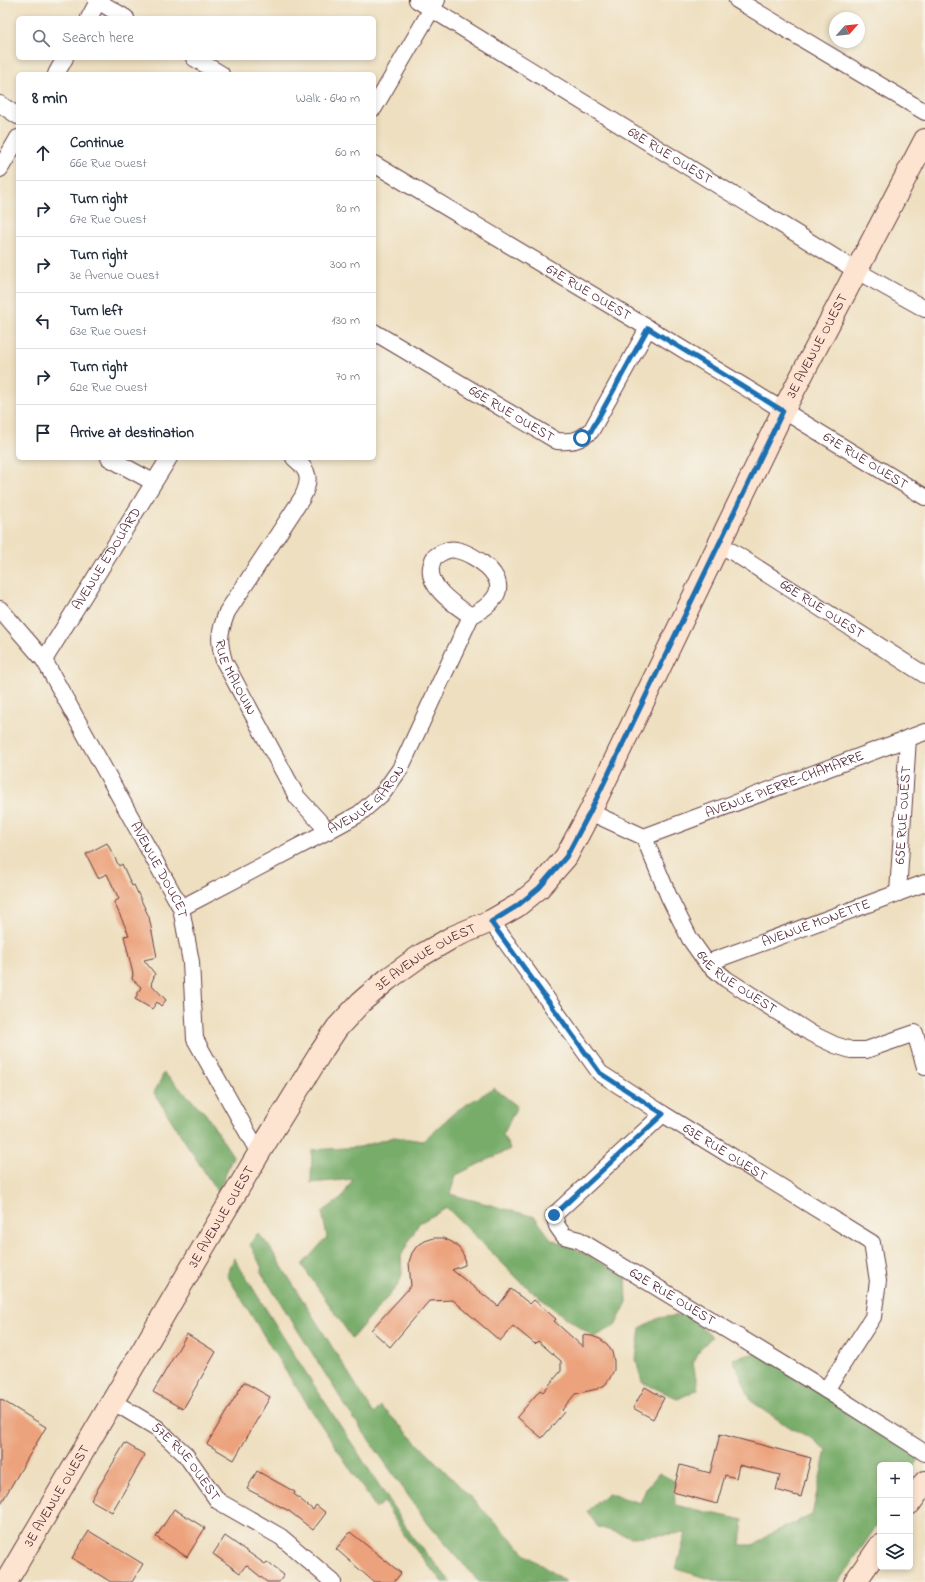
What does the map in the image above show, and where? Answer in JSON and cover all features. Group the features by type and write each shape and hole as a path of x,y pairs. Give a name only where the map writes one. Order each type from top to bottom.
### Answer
{"street":[{"name":"68E RUE OUEST","path":"417,0 435,4 857,271 925,309"},
{"path":"737,0 925,112"},
{"path":"89,16 97,1 123,16"},
{"path":"376,105 435,4"},
{"path":"57,72 64,60"},
{"path":"197,60 218,72"},
{"path":"0,104 16,115"},
{"name":"3E AVENUE OUEST","path":"8,1582 112,1401 259,1153 321,1052 338,1028 361,1002 388,979 420,956 453,937 491,922 517,906 539,888 566,857 590,812 783,411 925,140"},
{"path":"0,169 16,141"},
{"name":"67E RUE OUEST","path":"376,165 648,328 925,497"},
{"name":"66E RUE OUEST","path":"376,333 558,441 572,442 582,438 591,431 648,328"},
{"path":"114,460 153,482"},
{"name":"AVENUE ÉDOUARD","path":"44,660 167,460"},
{"name":"RUE MALOUIN","path":"296,460 304,466 308,476 307,488 302,498 227,612 220,629 219,644 224,661 297,797 328,832"},
{"name":"66E RUE OUEST","path":"720,544 925,675"},
{"path":"455,549 484,563 493,574 498,585 496,596 486,607 471,616 438,590 432,579 430,569 434,558 442,551 455,549"},
{"name":"AVENUE DOUCET","path":"0,609 44,660 181,908 191,962 195,1039 259,1153"},
{"name":"AVENUE GARON","path":"181,908 328,832 359,814 383,792 400,769 471,616"},
{"name":"AVENUE PIERRE-CHAMARRE","path":"644,837 925,732"},
{"name":"65E RUE OUEST","path":"898,893 908,738"},
{"path":"590,812 644,837"},
{"name":"64E RUE OUEST","path":"644,837 669,896 690,939 708,963 726,979 812,1034 835,1045 852,1050 866,1050 920,1032 925,1067"},
{"name":"AVENUE MONETTE","path":"708,963 925,883"},
{"name":"63E RUE OUEST","path":"491,922 600,1073 663,1114 872,1243 878,1281 873,1317 826,1390"},
{"name":"62E RUE OUEST","path":"663,1114 554,1215 557,1226 564,1236 578,1240 826,1390 925,1453"},
{"name":"57E RUE OUEST","path":"112,1401 157,1428 176,1445 185,1454 218,1501 281,1537 333,1582"},
{"path":"913,1499 925,1482"},
{"path":"855,1582 877,1550"}],"green space":[{"path":"164,1073 205,1113 233,1156 218,1193 154,1093"},
{"path":"494,1088 517,1106 503,1135 510,1149 456,1175 450,1194 535,1217 551,1239 576,1249 626,1277 627,1302 615,1326 594,1337 555,1310 520,1281 447,1208 419,1223 401,1256 402,1275 398,1285 352,1338 302,1265 327,1237 322,1212 342,1198 353,1179 311,1183 312,1150 360,1147 394,1137 423,1141 456,1111"},
{"path":"258,1233 269,1246 374,1414 381,1406 528,1556 566,1582 479,1582 429,1525 350,1413 261,1272 262,1268 250,1244"},
{"path":"234,1258 297,1359 414,1539 451,1582 442,1582 407,1539 384,1502 376,1508 283,1367 227,1275"},
{"path":"686,1314 712,1337 701,1348 693,1363 698,1389 678,1399 642,1382 636,1360 640,1328 659,1318"},
{"path":"756,1353 925,1450 913,1469 913,1462 877,1462 877,1525 838,1582 721,1582 676,1569 686,1533 632,1537 598,1527 587,1511 608,1493 640,1503 646,1489 659,1473 674,1481 675,1505 743,1520 740,1545 755,1545 770,1534 812,1515 826,1450 813,1439 787,1426 751,1401 733,1359"}],"building":[{"path":"107,843 119,866 122,864 132,886 134,885 149,917 157,957 144,960 155,974 151,984 166,1000 161,1006 157,1002 152,1009 135,999 141,987 132,979 133,974 124,936 129,935 114,902 119,899 107,874 98,878 86,854"},
{"path":"434,1238 443,1238 452,1242 459,1248 464,1256 465,1265 452,1270 498,1306 511,1289 530,1304 534,1300 556,1319 554,1321 583,1347 583,1335 592,1336 607,1344 612,1352 614,1370 605,1385 597,1389 575,1394 562,1410 564,1412 542,1438 517,1417 540,1390 543,1392 561,1371 561,1361 538,1341 535,1344 513,1326 500,1341 453,1300 429,1301 390,1347 371,1330 411,1286 409,1262 412,1253 417,1246"},
{"path":"187,1334 216,1352 183,1409 153,1392"},
{"path":"244,1382 270,1397 234,1460 207,1444"},
{"path":"645,1387 664,1398 653,1419 633,1408"},
{"path":"0,1399 46,1427 0,1505"},
{"path":"720,1434 811,1458 801,1497 776,1490 780,1475 739,1465 736,1478 725,1475 717,1504 673,1492 680,1465 710,1473"},
{"path":"125,1443 145,1455 112,1512 91,1500"},
{"path":"257,1471 295,1492 294,1494 313,1510 316,1505 326,1513 313,1530 289,1511 247,1489"},
{"path":"174,1509 205,1528 187,1557 156,1537"},
{"path":"89,1531 143,1564 132,1582 111,1582 72,1558"},
{"path":"350,1532 401,1573 394,1582 374,1582 336,1549"},
{"path":"225,1536 265,1564 267,1562 284,1575 279,1582 267,1582 246,1565 240,1573 213,1554"}],"route":[{"path":"554,1215 663,1114 600,1073 491,922 517,906 539,888 566,857 590,812 783,411 648,328 598,420 591,431 582,438"}]}
